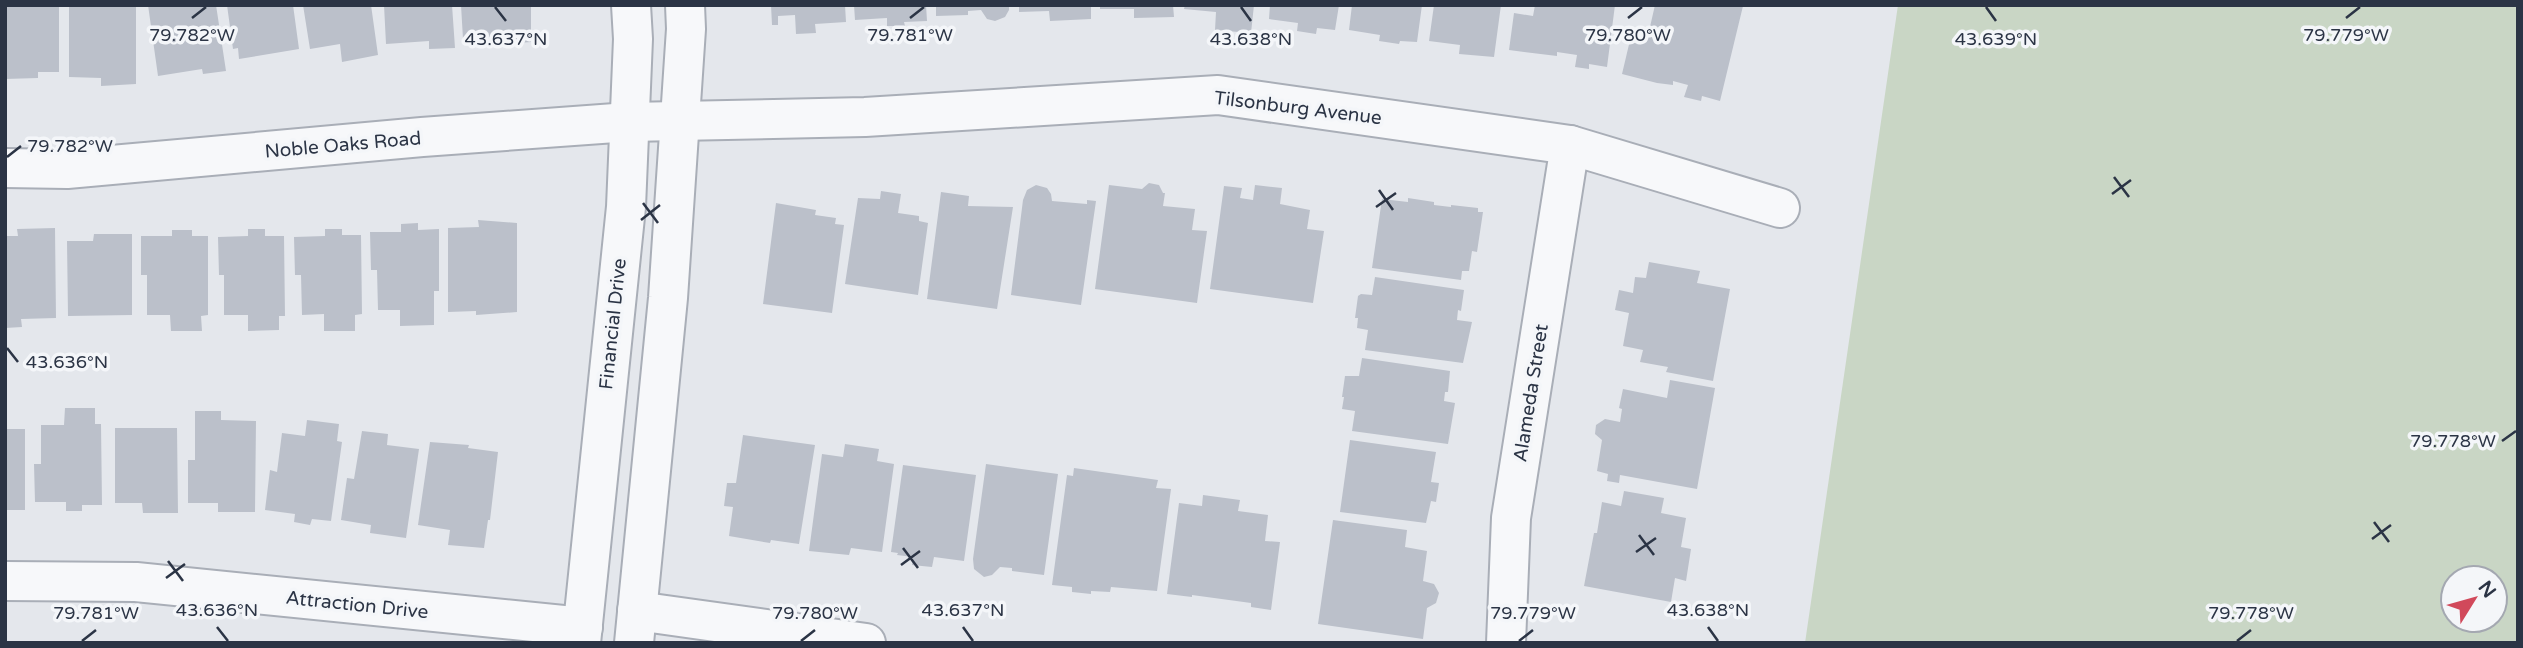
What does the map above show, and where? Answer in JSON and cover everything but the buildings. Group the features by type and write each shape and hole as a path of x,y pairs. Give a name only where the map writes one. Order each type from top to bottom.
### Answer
{"street":[{"name":"Financial Drive","path":"582,635 626,207 633,39 631,5"},
{"path":"685,5 686,29 668,298 636,627 866,643"},
{"name":"Tilsonburg Avenue","path":"680,121 865,117 1218,95 1570,145 1780,208"},
{"name":"Noble Oaks Road","path":"5,168 67,169 422,137 629,122 680,121"},
{"name":"Alameda Street","path":"1506,643 1511,518 1570,145"},
{"name":"Attraction Drive","path":"5,581 136,582 582,635"}],"green space":[{"path":"1898,5 2518,5 2518,643 1805,643"}]}
